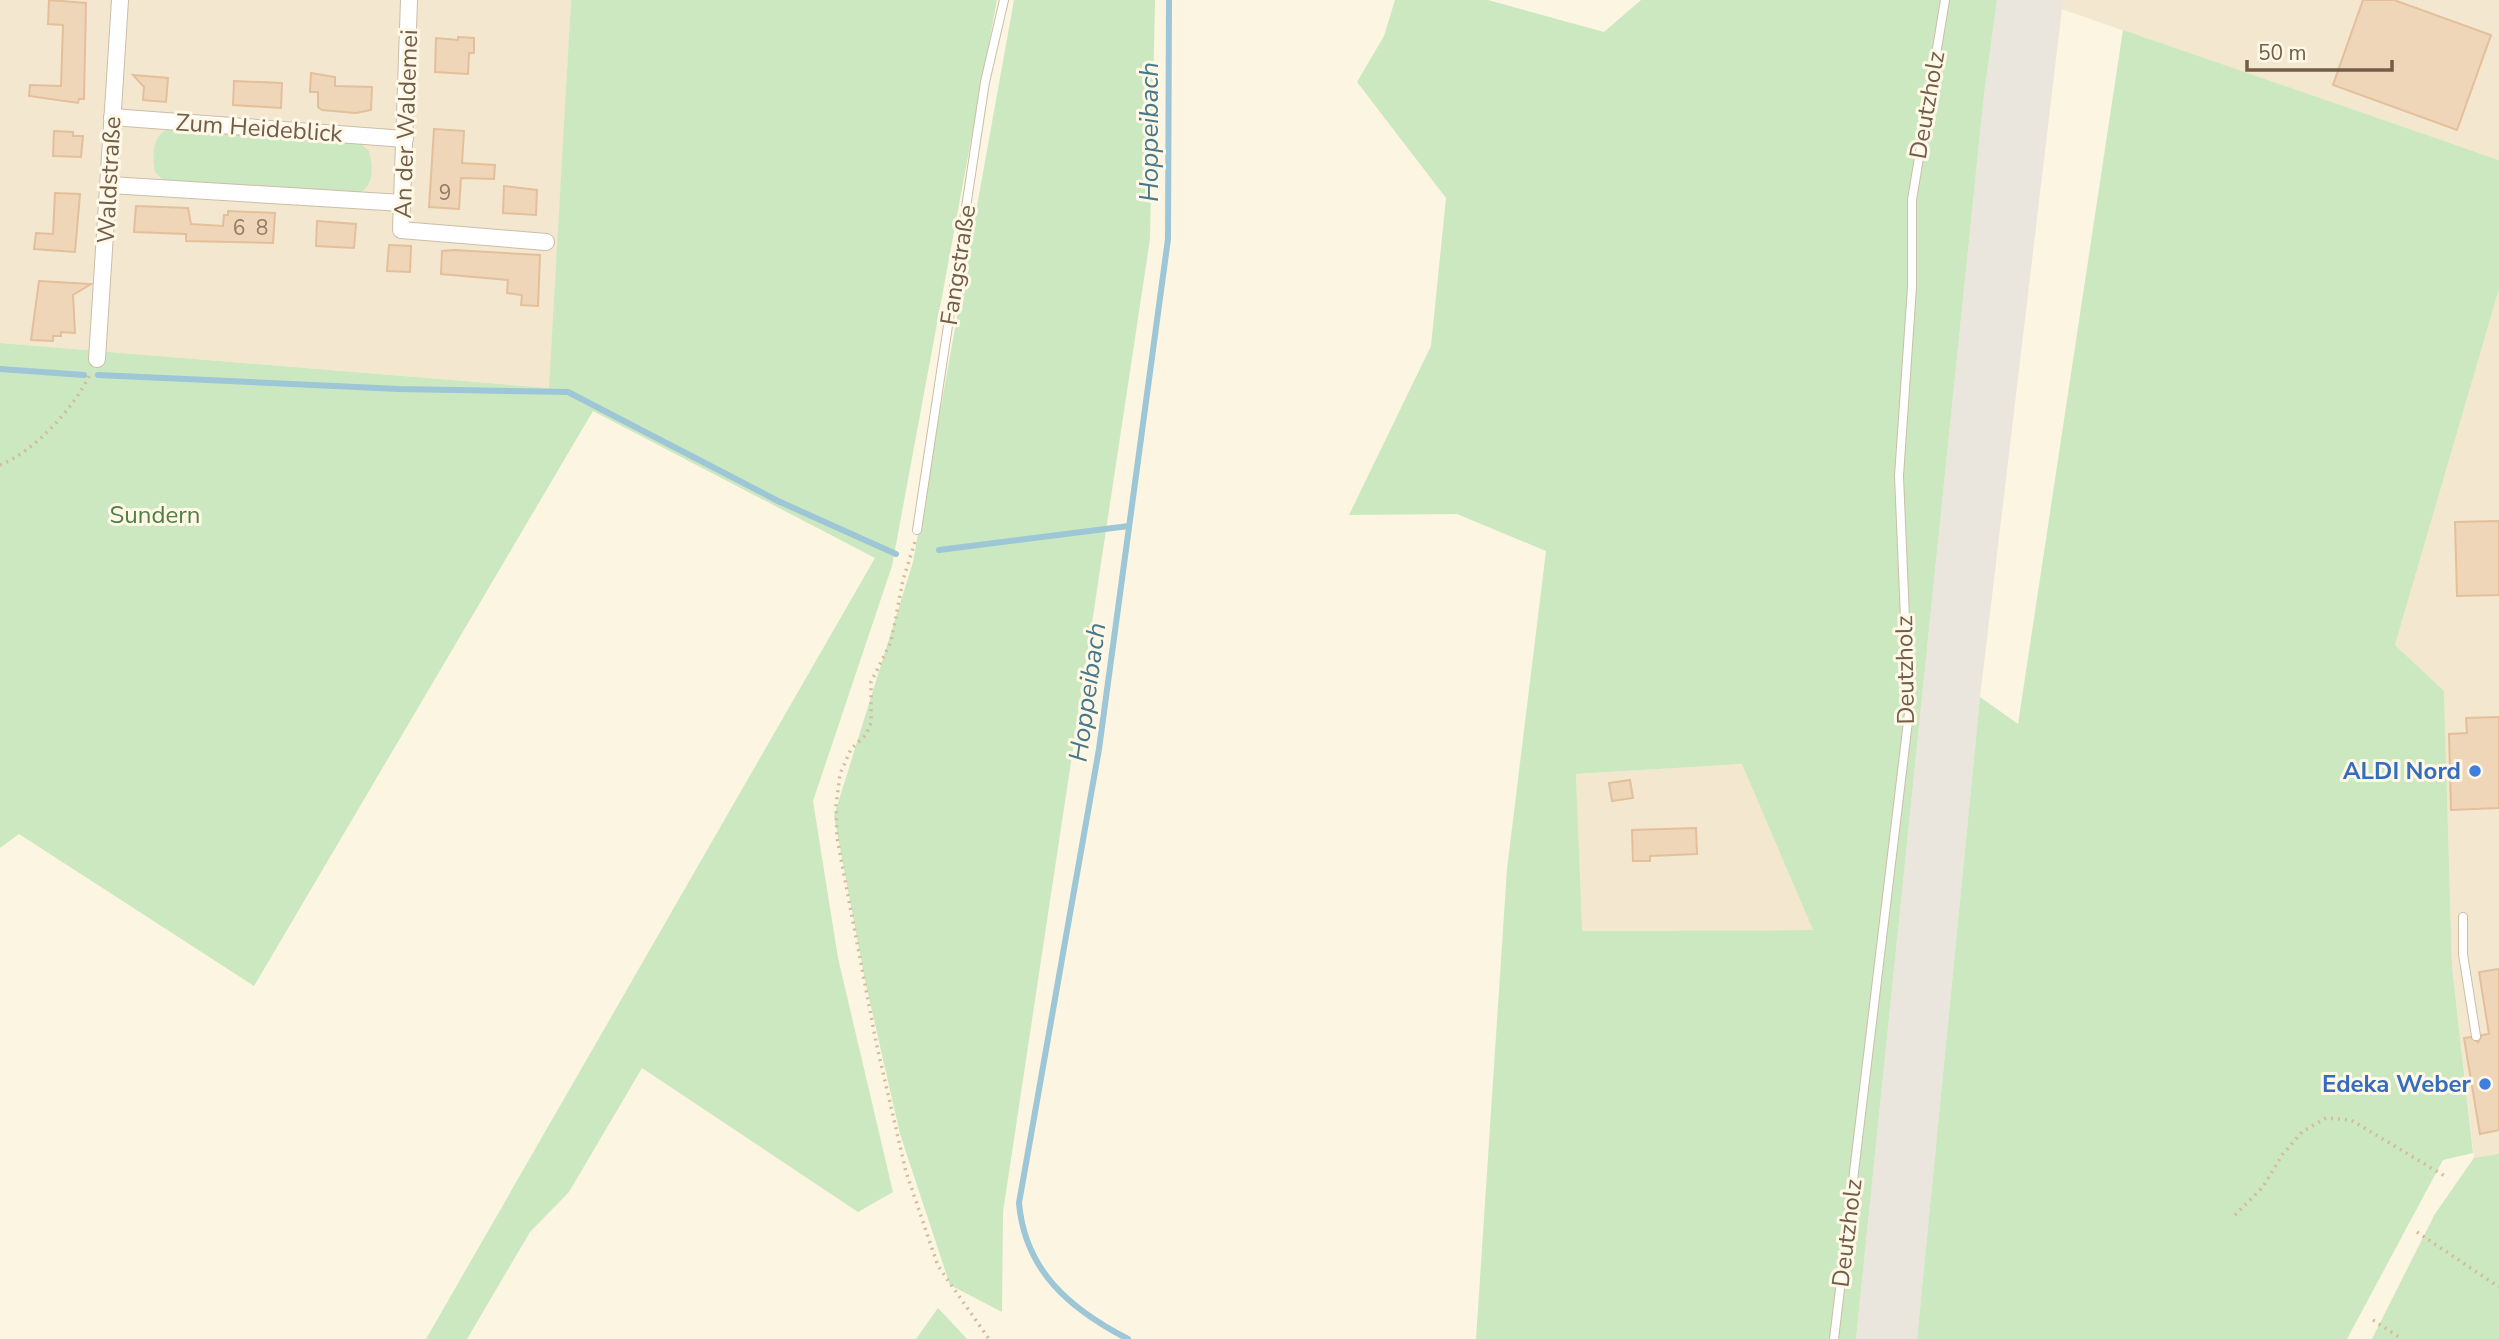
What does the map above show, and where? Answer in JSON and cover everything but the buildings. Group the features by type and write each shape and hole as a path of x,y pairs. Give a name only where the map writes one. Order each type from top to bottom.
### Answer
{"street":[{"name":"Waldstraße","path":"97,359 120,0"},
{"name":"An der Waldemei","path":"410,0 401,230 546,242"},
{"name":"Zum Heideblick","path":"112,117 405,139"},
{"path":"110,185 402,203"}],"lane":[{"name":"Fangstraße","path":"917,530 985,82 1004,0"},
{"name":"Deutzholz","path":"1834,1339 1909,713 1899,503 1912,287 1912,200 1945,0"},
{"path":"2463,916 2463,954 2476,1036"}],"path":[{"path":"0,465 25,451 73,405 97,359"},
{"path":"917,530 903,580 891,642 871,682 871,723 866,735 851,749 840,774 836,806 837,838 876,1042 906,1172 938,1266 989,1339"},
{"path":"2235,1215 2263,1187 2282,1155 2302,1132 2326,1118 2351,1120 2448,1178"},
{"path":"2417,1232 2499,1287"},
{"path":"2373,1320 2402,1339"}],"shaded area":[{"path":"0,0 571,0 550,388 0,343"},
{"path":"1997,0 2063,0 1980,697 1917,1339 1856,1339 1984,95"},
{"path":"2063,0 2499,0 2499,160 2061,9"},
{"path":"2499,289 2499,1339 2372,1339 2435,1214 2474,1158 2452,966 2444,691 2395,645"},
{"path":"1743,764 1813,930 1581,931 1576,774"}],"green space":[{"name":"Sundern","path":"571,0 997,0 892,566 813,801 838,958 893,1192 858,1212 642,1068 569,1192 530,1232 467,1339 426,1339 875,558 593,411 254,986 19,834 0,848 0,343 549,388"},
{"path":"1014,0 1155,0 1150,239 1003,1212 1002,1312 950,1285 900,1134 865,980 834,816 913,562"},
{"path":"1395,0 1488,0 1604,32 1641,0 1997,0 1984,95 1856,1339 1476,1339 1507,869 1546,551 1457,514 1349,515 1431,346 1446,198 1357,82 1384,36","holes":["1742,764 1813,930 1582,931 1576,774"]},
{"path":"2123,30 2499,160 2499,289 2395,645 2444,691 2452,966 2473,1153 2443,1160 2347,1339 1917,1339 1980,697 2018,724"},
{"path":"171,129 360,143 369,151 370,181 363,191 357,194 165,182 155,172 154,152 160,135"},
{"path":"2499,1154 2499,1339 2372,1339 2435,1214 2474,1158"},
{"path":"938,1308 967,1339 916,1339"}],"waterway":[{"name":"Hoppeibach","path":"1128,1339 1087,1315 1054,1285 1030,1249 1019,1203 1099,749 1168,239 1169,0"},
{"path":"0,369 84,375"},
{"path":"98,375 399,389 568,392 778,501 896,554"},
{"path":"939,550 1129,526"}],"place":[{"name":"ALDI Nord","path":"2475,771"},
{"name":"Edeka Weber","path":"2485,1084"}]}
